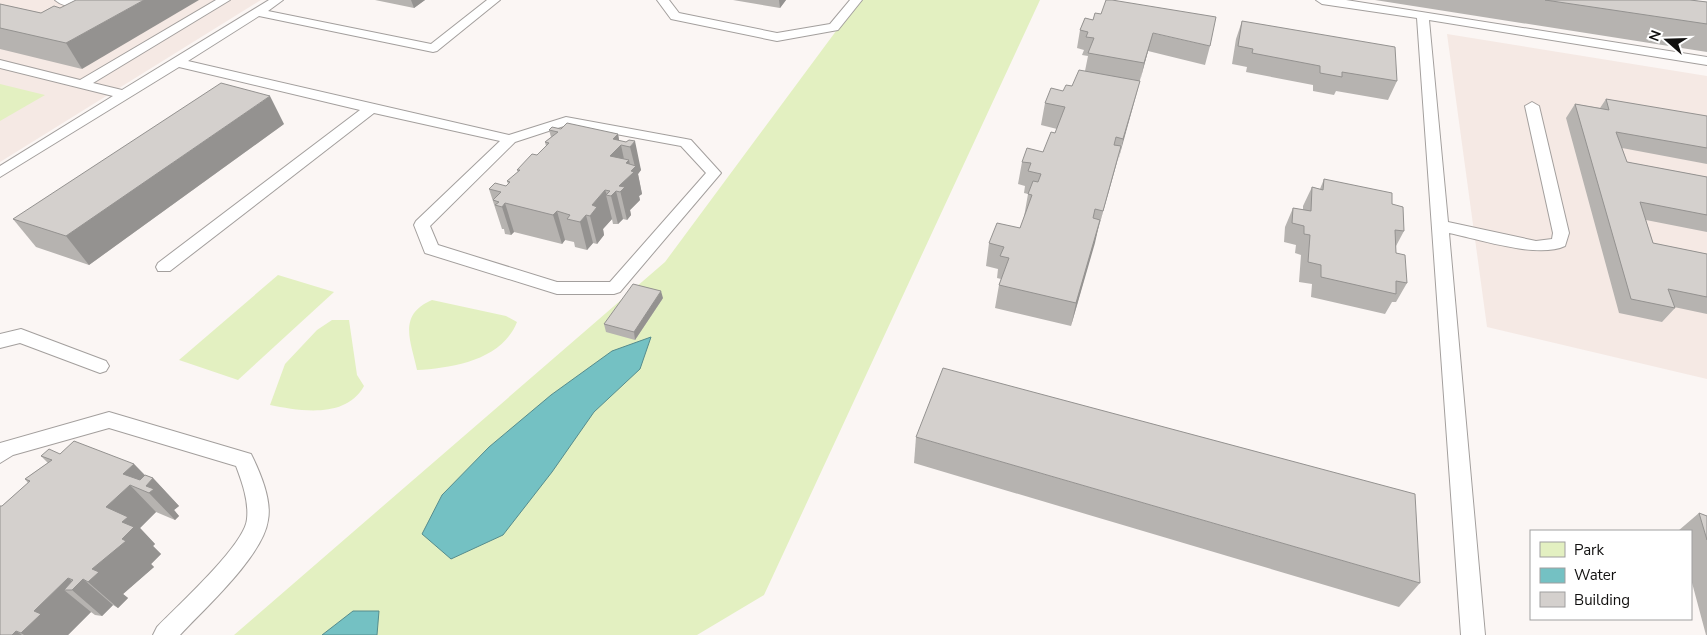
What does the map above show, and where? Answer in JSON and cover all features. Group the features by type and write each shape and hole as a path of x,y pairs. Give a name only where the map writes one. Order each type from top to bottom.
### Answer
{"lane":[{"path":"61,0 91,5 112,0"},
{"path":"82,84 224,0"},
{"path":"0,172 277,0"},
{"path":"257,12 433,48 494,0"},
{"path":"663,0 675,16 777,37 834,27 856,0"},
{"path":"1322,0 1707,61"},
{"path":"1423,15 1473,635"},
{"path":"176,62 510,139 566,121 686,143 714,173 614,288 557,288 431,249 422,225 510,139"},
{"path":"0,64 124,95"},
{"path":"1440,226 1536,246 1551,246 1559,242 1561,232 1532,106"},
{"path":"164,267 371,108"},
{"path":"0,341 21,336 100,366"},
{"path":"0,455 7,449 109,420 244,460 252,478 258,520 245,548 165,635"}],"shaded area":[{"path":"0,0 261,0 0,162"},
{"path":"1447,34 1707,76 1707,379 1487,327"}],"green space":[{"path":"859,0 1040,0 764,595 697,635 234,635 665,262"},
{"path":"0,84 45,95 0,121"},
{"path":"278,275 334,292 238,380 179,360"},
{"path":"432,300 506,316 517,322 510,335 488,353 461,364 417,370 410,339 410,321 414,313 421,306"},
{"path":"332,320 349,320 357,375 364,386 356,397 346,404 322,410 295,409 270,405 285,364 317,330"}],"water":[{"path":"651,337 640,369 594,412 552,472 503,535 451,559 422,534 442,495 489,447 551,395 612,351"},
{"path":"353,611 379,611 377,635 322,635"}],"building":[{"path":"76,0 144,0 66,43 0,28 0,4 41,13 54,6 60,8"},
{"path":"1106,0 1216,17 1210,46 1153,33 1144,63 1088,53 1094,38 1086,37 1088,32 1080,30 1085,18 1093,20 1095,13 1101,14"},
{"path":"1545,0 1690,0 1707,2 1707,24"},
{"path":"1242,21 1395,47 1397,81 1342,72 1342,77 1320,73 1320,66 1252,53 1253,49 1238,46"},
{"path":"1079,70 1140,81 1123,139 1116,137 1114,145 1121,146 1103,211 1095,209 1093,218 1100,220 1076,303 999,285 1009,258 1000,256 1004,247 989,243 997,223 1020,228 1032,195 1028,194 1033,181 1038,182 1041,174 1028,171 1031,163 1022,162 1027,148 1043,152 1051,132 1055,133 1065,107 1045,103 1051,88 1063,91 1066,85 1072,86"},
{"path":"221,83 270,96 66,236 13,219"},
{"path":"1606,99 1707,116 1707,148 1616,132 1627,162 1707,177 1707,215 1640,202 1653,243 1707,254 1707,297 1668,289 1675,308 1631,299 1575,104 1609,110"},
{"path":"567,123 618,134 613,139 626,142 629,140 635,141 630,147 621,145 610,156 629,160 626,163 636,166 631,171 634,172 619,186 625,187 620,192 616,191 611,196 606,195 610,191 605,190 592,205 597,207 590,216 586,215 580,222 567,219 570,215 557,211 553,215 505,203 502,207 495,205 499,202 493,200 501,192 489,189 495,183 506,186 510,182 507,181 520,170 517,170 532,154 537,155 549,143 545,142 558,132 549,130 552,127 561,129"},
{"path":"1324,179 1392,193 1392,204 1403,207 1404,231 1395,230 1396,253 1405,255 1407,283 1396,281 1396,294 1321,277 1321,265 1308,262 1310,235 1304,234 1304,226 1292,223 1293,208 1311,211 1312,187 1323,190"},
{"path":"633,284 661,291 634,332 604,324"},
{"path":"943,368 1415,494 1420,583 916,437"},
{"path":"74,441 134,464 123,474 140,480 145,475 153,478 146,486 154,489 149,493 130,485 106,507 128,517 122,522 134,527 122,539 126,541 92,569 99,572 88,582 83,579 72,590 64,590 73,580 68,578 34,611 41,614 21,633 16,631 12,635 0,635 0,506 30,481 25,479 52,460 41,456 49,449 60,454"},
{"path":"1699,513 1707,516 1707,540"}]}
